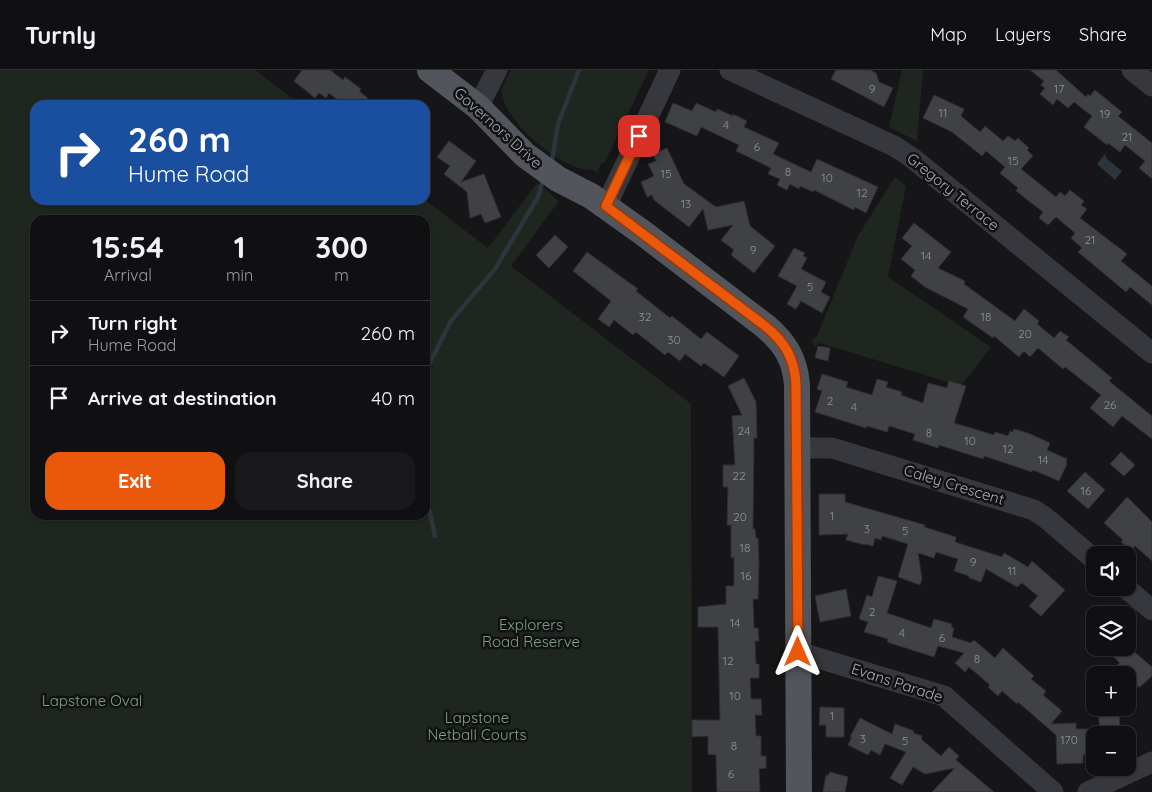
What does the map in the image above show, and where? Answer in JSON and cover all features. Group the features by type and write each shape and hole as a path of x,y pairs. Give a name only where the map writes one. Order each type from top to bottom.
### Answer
{"main road":[{"name":"Governors Drive","path":"430,70 478,106 525,155 558,179 606,206 765,326 781,341 790,355 796,374 798,792"}],"street":[{"path":"478,106 497,70"},
{"path":"606,206 670,70"},
{"name":"Gregory Terrace","path":"730,70 894,146 911,157 1152,352"},
{"path":"1132,70 1152,86"},
{"name":"Caley Crescent","path":"797,448 832,448 1034,510 1086,552"},
{"path":"1135,596 1152,610"},
{"name":"Evans Parade","path":"798,652 944,696 1053,792"},
{"path":"1088,792 1152,762"}],"green space":[{"name":"Explorers Road Reserve","path":"0,70 255,70 294,100 30,100 30,205 430,204 488,248 537,183 559,201 511,266 691,404 692,792 0,792"},
{"path":"511,70 649,70 605,162 601,164 597,173 592,169 577,168 561,160 539,144 518,123 504,101 502,91"},
{"path":"902,70 923,70 917,141 889,127"},
{"path":"895,177 906,186 888,277 991,347 961,386 820,343 814,347 814,342 811,340 817,336 858,236"}],"shaded area":[{"path":"1105,154 1107,159 1122,171 1115,180 1097,164"}],"building":[{"path":"302,70 330,70 343,80 345,77 361,89 359,91 370,100 338,100 329,93 326,98 319,93 315,98 294,81"},
{"path":"836,70 870,70 876,73 879,82 893,88 884,107 831,79"},
{"path":"1030,70 1056,70 1086,97 1088,94 1090,96 1095,90 1122,112 1118,116 1152,143 1152,179 1139,168 1145,161 1125,145 1120,152 1108,143 1107,145 1084,127 1092,116 1074,102 1068,108 1057,99 1053,105 1040,94 1045,88 1041,85 1044,81"},
{"path":"934,95 964,109 961,116 980,132 985,126 1003,141 1008,136 1015,141 1018,138 1029,148 1027,150 1033,156 1021,169 1056,197 1060,192 1065,196 1070,190 1084,201 1081,205 1087,209 1080,218 1127,254 1121,261 1152,286 1152,305 1130,287 1126,292 1078,252 1082,248 1071,238 1075,233 1056,217 1048,225 1039,218 1043,212 1016,191 1018,188 1000,173 1005,167 986,151 982,156 952,132 923,118"},
{"path":"673,103 692,111 696,103 716,112 717,109 733,116 733,114 747,121 744,127 779,143 773,154 811,172 817,159 878,187 866,213 855,207 854,210 814,190 813,192 800,186 799,189 790,184 787,190 777,185 780,179 768,174 771,168 736,151 739,145 701,127 697,136 665,122"},
{"path":"449,141 476,161 461,182 484,174 501,217 485,223 481,214 470,218 467,192 444,174 450,166 437,157"},
{"path":"667,148 684,184 716,207 744,201 750,226 775,246 754,273 731,255 734,250 721,240 733,225 708,230 703,209 689,227 654,200 652,195 647,197 641,182 654,176 648,164 656,161 653,154"},
{"path":"914,223 951,252 938,268 965,281 964,284 1015,321 1024,309 1039,321 1037,324 1054,338 1060,331 1069,337 1066,340 1112,378 1109,381 1152,416 1152,439 1122,416 1113,427 1090,408 1101,395 1065,367 1063,369 1038,348 1030,357 1024,351 1019,357 994,336 993,338 963,317 968,309 925,287 911,276 915,270 901,259 912,246 902,238"},
{"path":"555,235 568,247 549,268 536,255"},
{"path":"794,248 805,253 803,256 807,258 801,269 826,282 821,292 830,297 822,313 801,301 796,309 787,304 797,286 778,276"},
{"path":"587,252 638,289 636,291 670,318 672,316 701,339 707,332 739,356 724,377 704,363 701,366 685,354 680,361 668,352 665,355 636,332 633,335 614,320 609,327 598,319 611,301 573,271"},
{"path":"818,346 830,348 828,361 815,358"},
{"path":"822,374 848,382 846,387 872,395 877,379 888,382 886,387 902,392 901,395 923,403 928,383 947,388 949,381 966,386 954,423 994,435 995,432 1008,436 1010,431 1013,432 1014,429 1028,433 1050,443 1047,450 1067,459 1067,464 1059,481 1033,470 1032,472 984,456 983,459 939,445 938,448 913,440 915,434 889,426 887,432 867,426 866,428 815,412 822,391 817,389"},
{"path":"744,378 756,402 757,438 754,438 753,529 755,529 756,538 758,538 759,564 758,599 753,599 754,628 758,628 759,641 755,641 756,664 759,664 759,678 750,678 751,699 761,699 762,715 755,715 756,736 761,736 761,756 766,756 766,768 759,769 760,792 717,792 716,755 708,754 708,736 692,737 692,720 720,720 718,627 698,627 698,607 726,604 726,586 734,586 734,557 731,558 731,525 727,525 728,487 723,487 723,465 735,465 732,416 742,415 728,386"},
{"path":"1121,452 1135,465 1124,476 1110,464"},
{"path":"1085,472 1105,490 1088,509 1067,491"},
{"path":"819,494 845,494 845,502 925,525 924,527 956,537 955,542 1002,557 1004,553 1028,567 1032,561 1065,590 1041,616 1029,606 1038,596 1022,583 1017,587 986,569 981,582 969,578 969,576 954,571 958,559 936,552 934,558 918,553 922,579 920,585 898,577 908,544 882,536 881,540 875,538 873,546 846,540 848,534 819,535"},
{"path":"1127,497 1152,522 1152,561 1136,546 1126,546 1121,542 1123,540 1104,523"},
{"path":"878,576 897,581 887,613 931,628 934,619 952,624 951,627 954,628 952,637 971,643 974,640 995,658 1003,648 1034,676 1031,679 1046,691 1043,695 1062,711 1051,724 1076,723 1076,729 1086,729 1086,755 1083,755 1083,763 1057,764 1056,735 1018,702 1017,704 1002,691 998,696 988,687 990,685 969,667 965,672 955,663 964,653 938,646 934,657 887,642 888,639 864,632 868,622 859,619 867,595 872,597"},
{"path":"846,589 851,616 820,622 815,596"},
{"path":"1136,653 1152,667 1152,676 1140,687 1136,686 1136,666 1117,665 1120,663 1113,656 1136,656"},
{"path":"820,707 844,708 844,737 826,737 826,725 819,725"},
{"path":"1099,716 1119,716 1120,726 1099,726"},
{"path":"860,718 892,734 895,724 914,731 913,733 922,736 921,739 941,756 949,747 959,756 956,760 994,792 932,792 955,768 925,774 913,767 902,785 890,778 906,752 885,744 880,755 871,750 868,755 848,745"},
{"path":"830,772 848,777 845,792 823,792 826,775 829,775"}],"waterway":[{"path":"552,161 558,124 579,70"},
{"path":"430,362 451,321 495,269 538,197 542,183"},
{"path":"430,514 435,536"}],"route":[{"path":"639,136 606,206 776,335 794,364 796,374 798,652"}],"park label":[{"name":"Lapstone Oval","path":"92,701"},
{"name":"Lapstone Netball Courts","path":"477,726"}]}
